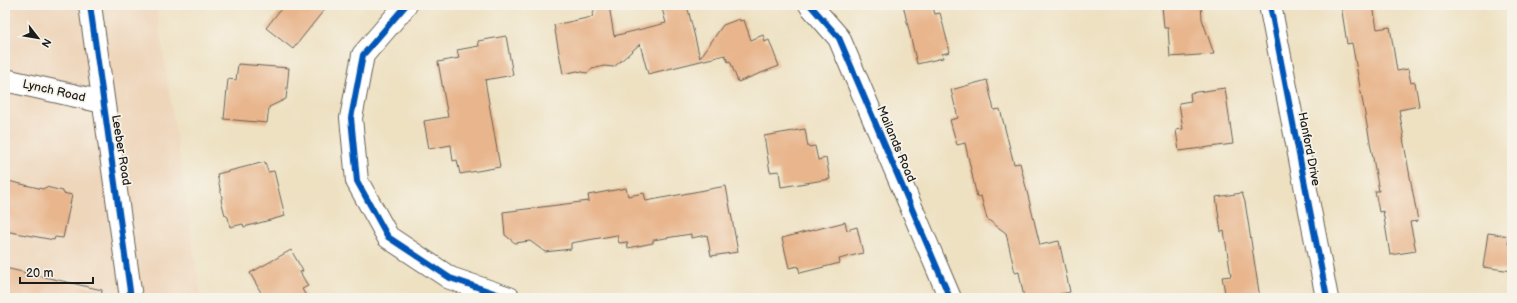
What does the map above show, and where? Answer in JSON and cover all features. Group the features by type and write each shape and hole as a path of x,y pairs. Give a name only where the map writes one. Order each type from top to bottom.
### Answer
{"street":[{"name":"Leeber Road","path":"90,5 131,298"},
{"path":"406,5 363,55 350,118 357,181 388,237 450,278 509,298"},
{"name":"Mailands Road","path":"810,5 839,38 944,297"},
{"name":"Hanford Drive","path":"1270,5 1327,298"},
{"name":"Lynch Road","path":"5,80 103,102"}],"shaded area":[{"path":"5,5 156,5 201,298 5,298"}],"building":[{"path":"284,5 328,5 293,49 266,28"},
{"path":"596,5 609,5 614,36 666,23 661,5 687,5 700,58 723,25 739,19 740,21 744,20 751,40 763,35 765,42 769,40 779,66 738,82 730,61 728,62 725,55 648,74 640,44 614,67 604,66 592,69 587,73 577,71 563,74 554,25 592,17"},
{"path":"903,5 932,5 935,14 940,13 950,52 942,54 943,58 917,64"},
{"path":"1162,5 1201,5 1202,19 1214,54 1170,57 1168,28 1164,28"},
{"path":"1341,5 1373,5 1377,29 1390,27 1397,71 1408,69 1411,83 1415,82 1419,106 1399,110 1418,221 1410,222 1416,251 1390,255 1383,211 1379,212 1375,191 1379,191 1352,43 1347,44"},
{"path":"506,36 513,75 485,80 500,167 460,174 457,160 453,161 451,145 429,149 424,121 448,117 438,62 459,58 457,50 479,46 478,41"},
{"path":"238,64 289,68 286,99 269,107 267,123 224,119 228,79 236,80"},
{"path":"987,80 994,110 1000,109 1014,164 1020,163 1040,245 1059,241 1070,292 1040,298 1024,298 1019,272 1015,273 1006,233 987,219 981,196 977,197 965,143 957,145 950,120 958,118 951,90"},
{"path":"1225,88 1233,144 1179,151 1176,130 1183,129 1179,103 1191,101 1190,93"},
{"path":"805,129 808,147 815,146 818,160 826,158 830,179 781,187 779,171 770,172 764,136"},
{"path":"265,162 268,172 274,171 285,216 244,227 243,224 230,227 228,217 225,215 221,200 222,198 217,174"},
{"path":"8,181 43,189 46,187 72,195 63,238 55,237 54,240 5,231 5,182 7,183"},
{"path":"726,186 738,252 711,256 707,235 691,238 691,234 653,240 653,243 628,248 627,242 619,243 617,235 571,243 571,249 545,252 530,241 515,243 505,235 503,212 589,201 588,195 626,188 628,196 644,193 646,201"},
{"path":"1242,193 1245,202 1260,298 1226,298 1222,277 1231,276 1224,231 1221,232 1216,197"},
{"path":"845,222 847,230 857,227 863,253 839,259 840,263 800,273 798,266 789,268 782,238"},
{"path":"1488,233 1510,236 1508,244 1512,245 1512,271 1483,267"},
{"path":"291,250 303,271 300,272 308,286 302,289 307,298 264,298 250,273"},
{"path":"5,268 102,290 101,298 5,298"}],"cycle path":[{"path":"90,5 131,298"},
{"path":"406,5 363,55 351,118 357,181 388,237 450,278 509,298"},
{"path":"810,5 839,38 950,298"},
{"path":"1270,5 1327,298"}]}
